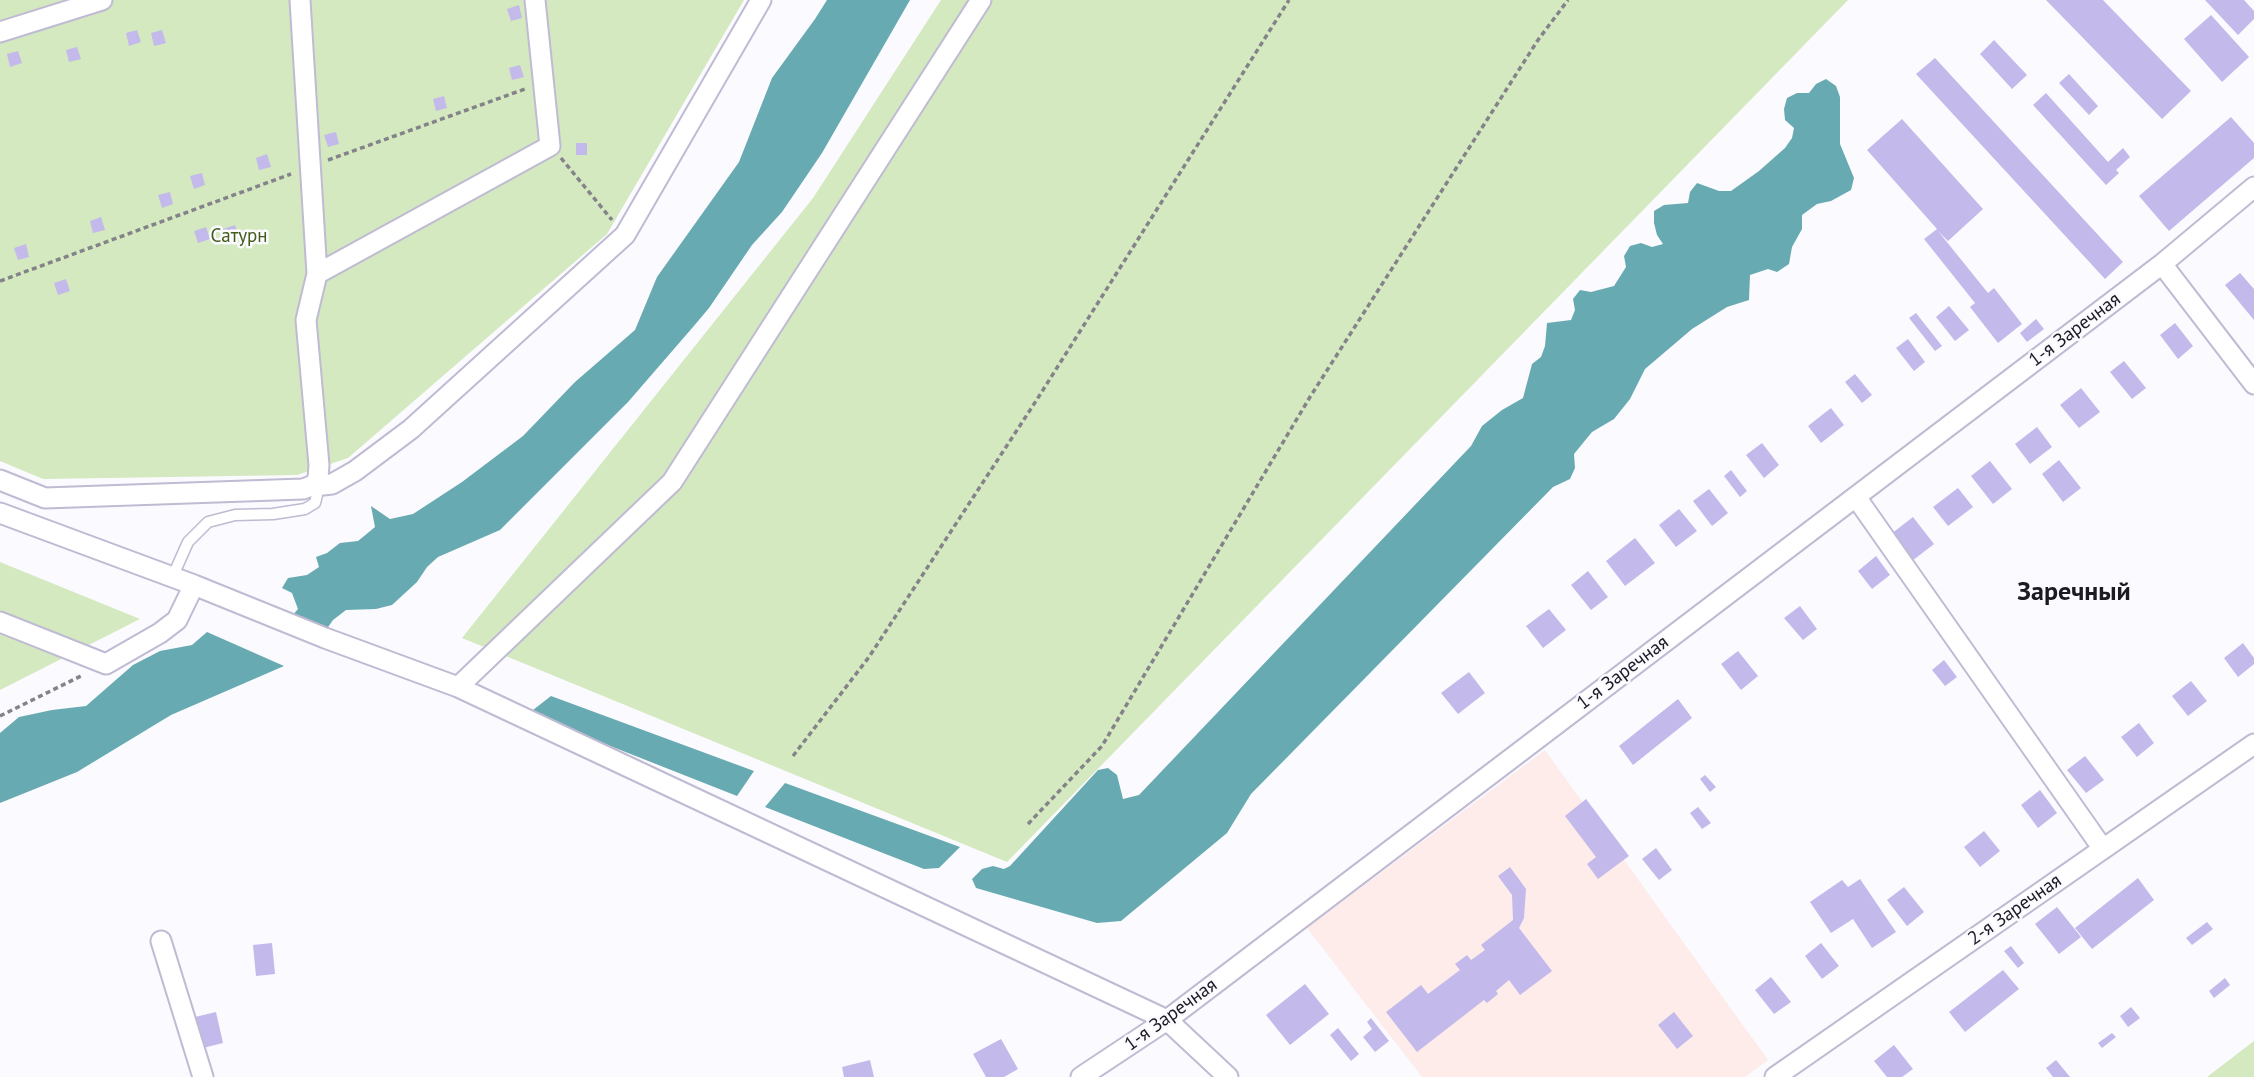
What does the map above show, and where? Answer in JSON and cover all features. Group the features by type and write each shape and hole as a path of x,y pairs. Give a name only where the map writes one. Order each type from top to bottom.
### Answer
{"street":[{"path":"0,32 102,0"},
{"path":"0,480 45,498 303,489 316,482 319,465 306,320 317,274 300,0"},
{"path":"317,274 550,146 535,0"},
{"path":"316,482 323,485 332,484 355,471 411,429 625,235 761,0"},
{"path":"458,687 672,482 981,0"},
{"name":"1-я Заречная","path":"1081,1077 1167,1020 2162,264 2254,187"},
{"path":"2162,264 2254,384"},
{"path":"1856,497 2103,849"},
{"path":"0,513 458,687 1167,1020 1228,1077"},
{"path":"0,622 106,664 177,620 194,585"},
{"name":"2-я Заречная","path":"1775,1077 2254,744"},
{"path":"162,941 203,1077"}],"lane":[{"path":"172,578 188,542 208,522 235,515 284,513 305,509 315,502 318,491 316,482"}],"path":[{"path":"793,756 869,657 1289,0"},
{"path":"1028,824 1102,746 1310,397 1538,40 1568,0"},
{"path":"0,281 543,83"},
{"path":"550,146 625,235"},
{"path":"0,716 106,664"}],"shaded area":[{"path":"1545,750 1768,1060 1745,1077 1422,1077 1307,928"}],"green space":[{"name":"Сатурн","path":"0,0 744,0 607,234 348,458 297,475 43,479 0,461"},
{"path":"941,0 1848,0 1007,862 462,638 813,198"},
{"path":"0,562 140,619 0,690"},
{"path":"2254,1041 2254,1077 2207,1077"}],"water":[{"path":"827,0 910,0 822,153 782,212 752,245 709,308 628,402 500,530 438,557 417,582 392,605 376,609 346,610 333,620 326,630 291,617 298,609 292,593 282,588 288,578 307,575 319,567 316,557 340,543 358,541 375,527 371,506 390,519 413,514 462,482 523,436 575,382 635,330 657,277 739,162 772,78"},
{"path":"1826,79 1836,86 1840,97 1840,144 1854,178 1851,190 1831,201 1817,204 1802,215 1802,229 1792,247 1789,264 1777,272 1768,269 1750,275 1749,300 1727,307 1692,329 1645,369 1630,399 1614,419 1592,432 1574,454 1575,468 1570,479 1553,487 1251,794 1227,833 1121,921 1097,923 976,888 972,879 982,869 993,866 1004,869 1010,866 1098,770 1108,768 1117,775 1123,799 1139,795 1471,446 1482,426 1523,398 1532,364 1541,357 1545,346 1547,323 1571,320 1575,310 1573,299 1580,290 1591,292 1614,286 1626,267 1624,256 1630,246 1641,243 1652,247 1663,244 1657,235 1654,211 1664,205 1688,203 1690,192 1697,183 1719,191 1731,191 1759,171 1785,148 1792,138 1794,128 1785,120 1787,98 1797,93 1809,93 1816,84"},
{"path":"207,632 284,666 171,715 77,772 0,803 0,733 19,717 86,706 133,665 160,651 192,645"},
{"path":"551,696 754,771 737,796 552,723 533,710"},
{"path":"785,783 960,847 939,868 924,869 765,807"}],"building":[{"path":"2046,0 2103,0 2191,91 2162,119"},
{"path":"2205,0 2244,0 2254,11 2254,19 2238,35"},
{"path":"519,5 522,18 511,21 507,9"},
{"path":"2211,15 2249,57 2222,82 2184,39"},
{"path":"137,30 141,42 129,46 126,33"},
{"path":"162,30 166,43 154,46 151,33"},
{"path":"1994,40 2027,75 2012,89 1980,54"},
{"path":"77,47 81,59 69,62 66,50"},
{"path":"18,51 22,63 10,67 7,54"},
{"path":"1935,58 2123,262 2105,279 1916,74"},
{"path":"520,65 524,77 512,80 509,68"},
{"path":"2069,74 2098,106 2089,115 2059,83"},
{"path":"2046,93 2108,162 2123,148 2130,157 2116,170 2119,173 2106,185 2033,105"},
{"path":"444,96 447,108 436,111 433,99"},
{"path":"2231,117 2254,143 2254,158 2169,231 2139,196"},
{"path":"1902,119 1983,209 1948,241 1938,231 1988,293 1994,288 2022,324 1998,343 1970,307 1975,303 1924,239 1937,229 1867,150"},
{"path":"336,132 339,144 328,147 324,135"},
{"path":"576,143 587,143 587,155 576,155"},
{"path":"267,154 271,167 259,170 256,158"},
{"path":"202,173 205,185 194,189 190,176"},
{"path":"170,192 173,204 162,208 158,195"},
{"path":"101,217 105,230 93,233 90,221"},
{"path":"235,225 239,238 227,241 223,229"},
{"path":"206,227 210,239 198,243 194,231"},
{"path":"26,244 29,257 18,260 14,248"},
{"path":"2240,273 2254,289 2254,320 2225,285"},
{"path":"66,279 70,291 58,295 54,283"},
{"path":"1949,306 1969,330 1955,341 1936,317"},
{"path":"1916,313 1942,346 1935,351 1909,318"},
{"path":"2036,319 2044,329 2027,342 2020,333"},
{"path":"2175,323 2193,346 2178,359 2160,335"},
{"path":"1908,339 1925,362 1914,371 1896,348"},
{"path":"2124,361 2146,388 2132,399 2110,372"},
{"path":"1855,374 1872,395 1862,403 1845,382"},
{"path":"2081,388 2100,412 2079,428 2060,405"},
{"path":"1831,408 1844,425 1821,443 1808,426"},
{"path":"2037,427 2052,447 2030,464 2015,444"},
{"path":"1762,443 1779,465 1764,478 1746,455"},
{"path":"2059,460 2081,488 2063,502 2042,474"},
{"path":"1990,461 2012,489 1993,504 1971,476"},
{"path":"1731,470 1747,491 1740,497 1724,476"},
{"path":"1958,488 1973,507 1948,526 1933,507"},
{"path":"1709,489 1728,513 1712,526 1693,501"},
{"path":"1679,509 1697,531 1676,547 1659,525"},
{"path":"1913,517 1934,544 1912,561 1891,534"},
{"path":"1635,538 1655,563 1625,586 1606,561"},
{"path":"1876,556 1890,575 1872,589 1858,571"},
{"path":"1588,571 1608,597 1591,610 1571,585"},
{"path":"1800,606 1817,629 1803,640 1784,618"},
{"path":"1549,609 1566,630 1543,648 1526,626"},
{"path":"2243,643 2254,658 2254,664 2238,677 2224,658"},
{"path":"1738,651 1758,676 1741,690 1721,664"},
{"path":"1944,660 1957,677 1945,686 1932,670"},
{"path":"1469,672 1485,693 1458,714 1441,693"},
{"path":"2191,681 2207,701 2188,716 2172,696"},
{"path":"1678,699 1692,718 1633,765 1619,746"},
{"path":"2139,723 2154,743 2137,757 2121,737"},
{"path":"2085,756 2104,780 2086,793 2067,770"},
{"path":"1705,775 1716,787 1710,792 1700,779"},
{"path":"2040,790 2057,813 2038,828 2021,805"},
{"path":"1586,799 1629,856 1598,879 1587,864 1596,857 1565,816"},
{"path":"1698,807 1711,823 1702,829 1690,813"},
{"path":"1984,831 2000,851 1980,867 1964,847"},
{"path":"1656,848 1672,870 1659,880 1642,859"},
{"path":"1510,867 1526,889 1524,918 1519,928 1552,971 1520,995 1509,980 1487,1003 1484,1000 1417,1052 1386,1012 1421,985 1428,994 1460,970 1455,964 1467,955 1471,960 1485,950 1481,945 1513,920 1512,895 1498,876"},
{"path":"2138,878 2154,900 2092,949 2075,928"},
{"path":"1860,879 1896,932 1872,948 1853,919 1831,933 1810,902 1842,880 1848,887"},
{"path":"1904,887 1924,912 1907,926 1887,900"},
{"path":"2057,907 2081,937 2059,954 2035,924"},
{"path":"2207,922 2213,929 2192,945 2186,938"},
{"path":"272,943 275,974 256,976 253,945"},
{"path":"1821,943 1839,966 1822,979 1805,956"},
{"path":"2011,946 2024,963 2018,968 2004,951"},
{"path":"2003,970 2019,989 1965,1032 1949,1012"},
{"path":"1771,977 1791,1002 1774,1014 1755,990"},
{"path":"2225,978 2230,985 2214,998 2209,991"},
{"path":"1305,984 1329,1014 1290,1045 1266,1015"},
{"path":"2131,1007 2140,1018 2128,1027 2120,1016"},
{"path":"216,1012 223,1043 203,1048 195,1017"},
{"path":"1674,1012 1693,1036 1677,1049 1658,1025"},
{"path":"1371,1018 1389,1041 1375,1052 1363,1037 1372,1029 1367,1022"},
{"path":"1338,1028 1359,1054 1351,1061 1330,1035"},
{"path":"2112,1033 2116,1037 2102,1048 2098,1043"},
{"path":"1001,1039 1018,1069 1004,1077 986,1077 973,1054"},
{"path":"1894,1045 1913,1069 1902,1077 1887,1077 1874,1061"},
{"path":"870,1060 874,1077 844,1077 842,1067"},
{"path":"2056,1060 2070,1077 2053,1077 2046,1068"}],"district":[{"name":"Заречный","path":"2074,593"}]}
